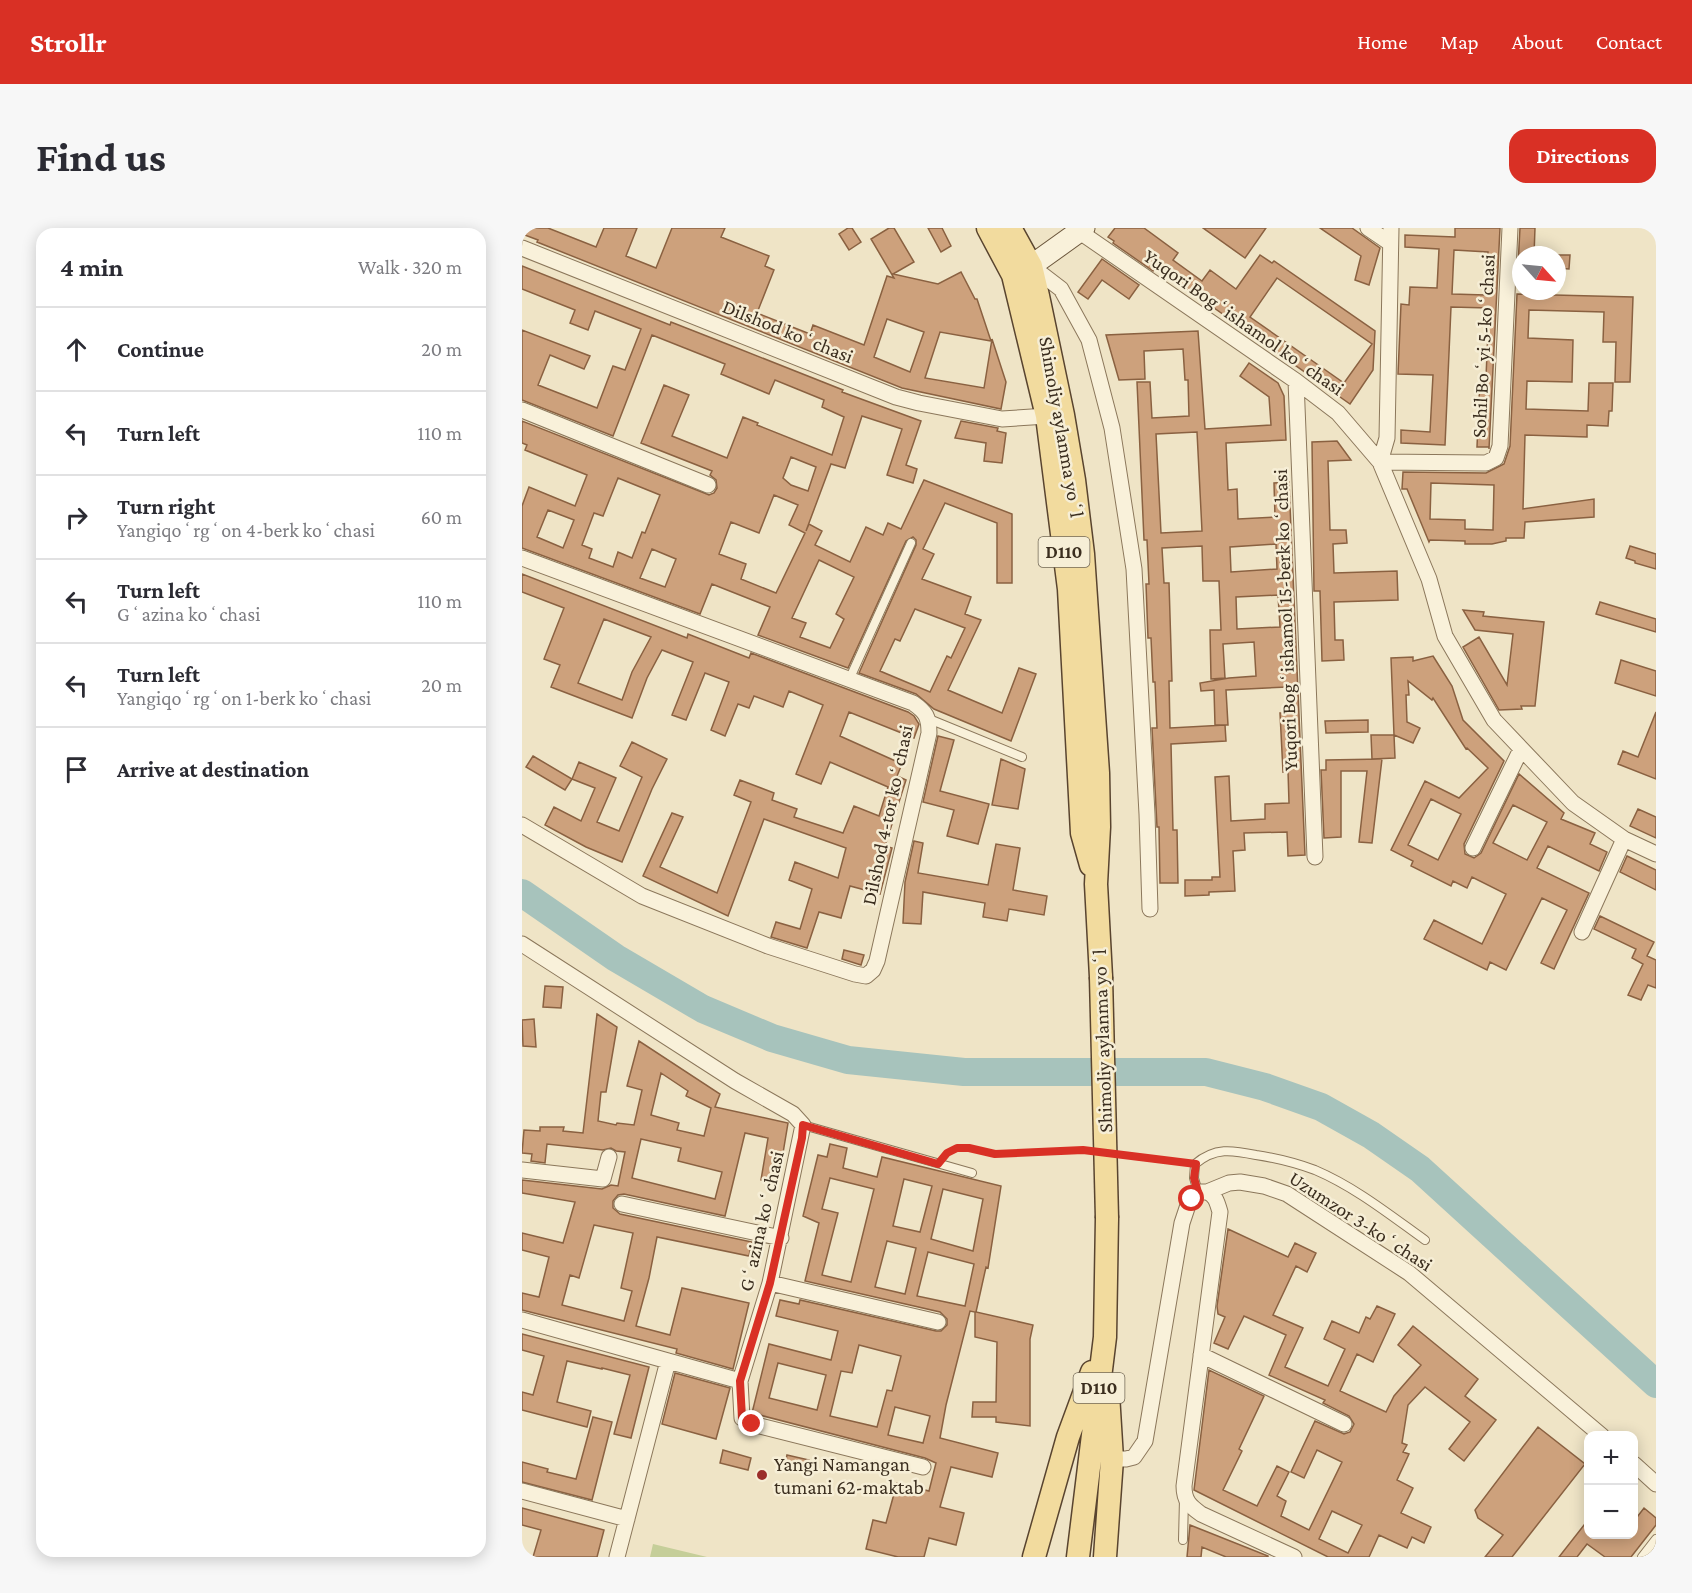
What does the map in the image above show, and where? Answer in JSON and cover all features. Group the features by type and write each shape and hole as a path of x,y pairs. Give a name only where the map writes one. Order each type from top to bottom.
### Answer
{"main road":[{"name":"Shimoliy aylanma yoʻl","path":"988,228 1022,271 1047,416 1069,589 1082,833 1096,884"},
{"name":"Shimoliy aylanma yoʻl","path":"1010,228 1063,415 1074,480 1083,554 1098,773 1099,826 1096,884 1101,977 1107,1218 1105,1337 1078,1557"},
{"path":"1022,271 1082,230"},
{"path":"1105,1337 1112,1459 1106,1557"},
{"path":"1034,1557 1068,1437 1105,1337"}],"street":[{"path":"1368,228 1390,235 1387,438 1380,462"},
{"name":"Sohil Boʻyi 5-koʻchasi","path":"1380,462 1486,463 1496,458 1500,446 1510,228"},
{"name":"Yuqori Bogʻishamol koʻchasi","path":"1082,230 1338,413 1380,462 1429,579 1445,636 1494,720 1573,803 1624,839 1656,854"},
{"name":"Dilshod koʻchasi","path":"522,248 896,397 1002,419 1047,416"},
{"path":"1022,271 1061,290 1089,340 1112,428 1134,569 1150,909"},
{"name":"Yuqori Bogʻishamol 15-berk koʻchasi","path":"1296,381 1315,857"},
{"path":"522,410 708,485"},
{"name":"Dilshod 4-tor koʻchasi","path":"522,558 913,703 924,710 929,719 929,733 877,961 867,976 768,946 642,896 522,825"},
{"path":"1473,848 1521,749"},
{"path":"1582,932 1624,839"},
{"path":"522,944 735,1081 793,1113 803,1125"},
{"name":"Gʻazina koʻchasi","path":"740,1381 770,1283 803,1125"},
{"path":"522,1170 603,1179 609,1157"},
{"name":"Uzumzor 3-koʻchasi","path":"1202,1192 1229,1183 1240,1182 1264,1186 1287,1194 1409,1273 1596,1431"},
{"path":"1112,1459 1134,1457 1145,1441 1182,1223 1188,1205 1202,1192 1213,1195 1220,1212 1184,1497 1190,1506 1201,1514 1266,1551 1294,1557"},
{"path":"622,1204 781,1238"},
{"path":"770,1283 938,1322"},
{"path":"522,1320 740,1381 742,1418 752,1424 924,1467"},
{"path":"1201,1355 1344,1424"},
{"path":"617,1557 668,1361"},
{"path":"1638,1468 1656,1484"},
{"path":"522,1491 627,1519"}],"lane":[{"path":"849,680 911,543"},
{"path":"929,719 1022,757"},
{"path":"803,1125 972,1173"},
{"path":"1202,1192 1194,1178 1196,1164 1206,1155 1230,1151 1278,1159 1315,1170 1355,1192 1425,1240"},
{"path":"1183,1540 1184,1497"},
{"path":"1642,1557 1656,1539"}],"path":[{"path":"938,1164 947,1153 957,1148 969,1148 995,1154 1095,1151"},
{"path":"1117,1154 1196,1164"}],"green space":[{"path":"653,1544 707,1557 650,1557"}],"building":[{"path":"522,228 548,228 596,247 604,228 637,228 626,256 656,268 672,228 725,228 721,237 769,256 765,266 774,270 757,313 810,334 813,325 864,345 887,276 894,278 871,239 889,228 894,228 914,262 893,274 938,284 961,272 977,299 991,341 940,332 925,378 984,388 992,339 1006,382 1001,409 902,388 522,234","holes":["887,319 924,332 910,372 874,357"]},
{"path":"852,228 861,242 849,250 839,234"},
{"path":"928,228 942,228 951,246 941,252"},
{"path":"1115,228 1144,228 1178,253 1173,260 1202,281 1210,270 1236,289 1260,255 1272,263 1274,261 1375,331 1373,370 1350,404 1156,267 1153,271 1108,237","holes":["1277,278 1372,344 1344,383 1250,317"]},
{"path":"1203,228 1266,228 1245,258"},
{"path":"1320,228 1352,228 1380,248 1369,285 1355,280 1361,256"},
{"path":"1455,228 1500,228 1489,449 1489,447 1477,447 1480,377 1486,377 1489,308 1451,307 1445,445 1401,443 1401,430 1430,432 1433,375 1398,374 1401,304 1409,305 1410,287 1437,288 1439,249 1405,247 1405,235 1455,237","holes":["1454,250 1488,252 1486,295 1452,294"]},
{"path":"1520,228 1535,228 1534,246 1519,246"},
{"path":"1566,255 1570,255 1569,269 1566,269"},
{"path":"1102,259 1139,285 1129,299 1102,280 1088,299 1078,292"},
{"path":"522,266 921,421 906,465 917,469 913,483 887,475 902,429 862,416 845,468 831,464 806,531 809,524 822,531 815,545 850,562 866,527 883,535 888,523 901,529 924,480 1012,514 1012,583 997,583 997,523 945,503 923,549 934,554 922,579 971,597 965,614 981,620 948,690 1002,713 1019,668 1036,674 1011,741 934,709 916,694 859,673 916,545 913,537 906,541 848,668 758,635 770,607 712,584 700,614 522,548 522,506 529,487 575,506 587,475 525,450 527,445 522,443 522,421 709,495 717,488 716,480 710,475 712,471 641,443 664,385 689,395 672,436 727,458 743,417 758,423 757,425 832,455 844,417 822,407 824,400 775,380 769,394 721,374 725,364 652,335 613,436 522,400 522,330 590,356 584,369 550,355 538,385 597,408 613,366 625,370 641,329 595,311 588,330 570,323 575,310 522,289","holes":["791,457 816,467 808,491 791,485 783,478","618,478 660,495 632,558 618,552 613,567 589,558 592,549 582,545 594,513 603,516","774,495 798,505 789,525 805,533 776,593 741,579 746,564 719,554 731,522 759,533","548,510 574,520 563,548 537,537","652,549 676,559 665,587 640,578","819,560 854,577 836,614 844,619 830,648 800,637 806,623 792,618","915,609 965,628 951,658 947,656 930,692 880,671 895,639 900,641"]},
{"path":"1566,295 1633,297 1630,382 1615,382 1616,342 1603,342 1604,312 1529,310 1528,338 1573,340 1572,382 1527,381 1526,409 1588,411 1589,383 1613,383 1612,411 1609,411 1608,426 1587,425 1587,437 1525,435 1523,509 1594,499 1594,517 1525,522 1524,538 1506,538 1506,541 1492,544 1465,544 1465,541 1430,540 1429,542 1407,489 1402,489 1403,472 1486,473 1504,464 1510,446 1517,300 1566,300","holes":["1431,483 1494,485 1493,530 1465,529 1465,520 1430,519"]},
{"path":"1198,331 1205,429 1271,425 1269,397 1240,376 1249,363 1278,383 1284,396 1286,440 1226,443 1228,490 1237,489 1238,519 1275,517 1274,483 1289,482 1305,855 1288,856 1287,832 1244,833 1245,850 1233,851 1235,891 1185,896 1185,880 1212,880 1212,877 1220,877 1215,777 1229,776 1231,821 1265,819 1265,804 1289,803 1288,771 1283,772 1280,713 1288,713 1287,687 1226,690 1228,725 1225,725 1226,741 1171,744 1173,830 1177,830 1178,883 1160,883 1159,827 1157,827 1152,728 1157,728 1155,682 1153,682 1151,638 1148,638 1146,584 1149,584 1147,540 1144,540 1137,382 1150,382 1152,418 1189,416 1188,380 1185,380 1183,349 1144,351 1145,379 1119,380 1106,335","holes":["1197,432 1202,531 1161,533 1156,434","1276,544 1277,569 1231,572 1230,547","1202,546 1203,581 1219,581 1221,630 1210,630 1211,679 1225,678 1223,644 1254,642 1256,676 1200,683 1201,691 1214,690 1215,725 1225,725 1170,728 1169,681 1172,681 1169,583 1164,583 1162,548","1278,595 1280,627 1237,629 1236,597"]},
{"path":"961,421 998,428 997,431 1006,433 1002,463 984,461 986,443 955,438"},
{"path":"1337,441 1351,460 1328,461 1330,530 1346,530 1347,543 1333,544 1334,573 1397,571 1398,600 1334,602 1335,640 1343,640 1344,660 1322,661 1320,591 1314,591 1312,442"},
{"path":"1630,546 1656,554 1656,569 1626,558"},
{"path":"522,574 687,638 688,634 749,658 751,653 914,716 919,724 914,738 849,712 840,736 902,764 897,776 906,780 885,846 892,848 880,894 850,886 841,918 819,912 807,948 771,937 776,922 800,929 812,889 789,880 795,862 838,878 846,848 764,819 728,916 643,876 672,813 683,817 660,867 717,893 751,802 734,795 740,780 774,793 772,800 797,809 794,817 843,833 854,806 879,816 888,787 830,762 821,784 796,774 823,705 789,691 783,707 754,696 749,708 738,704 725,736 711,730 729,682 705,673 686,720 672,715 693,662 662,650 647,678 632,718 551,687 560,665 544,659 564,608 522,592","holes":["604,619 651,637 632,672 622,700 578,683"]},
{"path":"1600,602 1656,619 1656,632 1596,614"},
{"path":"1463,610 1484,612 1483,616 1544,622 1535,706 1499,710 1463,647 1479,637 1507,685 1513,634 1475,630"},
{"path":"1433,656 1452,686 1463,720 1504,761 1464,844 1465,854 1474,858 1481,853 1519,774 1564,813 1561,819 1595,833 1590,844 1607,852 1599,871 1548,846 1537,868 1589,893 1554,969 1541,963 1567,910 1542,898 1506,970 1490,962 1487,970 1424,939 1434,920 1482,944 1506,894 1472,877 1467,888 1453,881 1451,886 1411,866 1413,861 1391,850 1425,781 1459,798 1488,768 1466,749 1433,698 1432,700 1408,681 1407,722 1420,728 1413,743 1394,735 1391,658 1413,657 1413,661","holes":["1431,799 1461,814 1438,860 1408,845","1513,805 1547,822 1527,860 1493,843"]},
{"path":"1621,660 1656,671 1656,696 1615,683"},
{"path":"1656,712 1656,779 1618,764 1623,751 1638,757"},
{"path":"1368,720 1368,732 1326,733 1325,721"},
{"path":"1371,735 1394,735 1395,758 1372,759"},
{"path":"938,736 954,740 940,791 989,804 978,844 947,836 954,810 923,802"},
{"path":"632,742 667,759 622,862 586,847 545,825 554,807 581,821 595,788 572,779 579,762 616,778 597,822 619,831 642,777 620,766"},
{"path":"533,756 572,779 565,790 526,767"},
{"path":"1001,759 1025,769 1018,809 992,805"},
{"path":"1382,759 1372,843 1359,842 1367,771 1341,771 1341,837 1324,838 1321,770 1326,770 1326,760"},
{"path":"1638,809 1656,817 1656,838 1630,826"},
{"path":"914,841 923,843 918,873 988,885 996,844 1020,848 1013,890 1047,896 1044,915 1009,909 1007,921 983,917 985,903 923,892 921,924 903,923 905,882"},
{"path":"1627,856 1656,870 1656,890 1620,872"},
{"path":"1600,916 1654,942 1647,956 1656,960 1656,988 1648,985 1641,1000 1628,995 1643,964 1632,958 1636,949 1594,929"},
{"path":"844,950 864,955 861,965 842,959"},
{"path":"545,986 563,987 561,1008 543,1007"},
{"path":"597,1014 617,1027 606,1092 601,1092 598,1121 616,1125 617,1123 634,1125 642,1090 627,1086 639,1041 720,1094 715,1107 788,1123 778,1183 761,1180 768,1138 745,1133 725,1216 624,1194 618,1195 613,1201 613,1208 620,1214 752,1242 749,1256 657,1237 636,1326 670,1335 682,1288 749,1303 733,1369 676,1353 677,1349 522,1310 522,1293 539,1297 549,1257 522,1250 522,1233 563,1243 575,1202 522,1193 522,1180 602,1189 611,1185 618,1186 625,1152 611,1148 603,1150 547,1144 545,1163 531,1161 532,1154 522,1153 524,1130 540,1131 540,1127 564,1127 563,1131 583,1133","holes":["661,1073 688,1091 686,1096 711,1108 704,1136 677,1130 679,1123 651,1115","641,1139 681,1148 678,1161 722,1172 715,1199 632,1178","594,1225 633,1233 621,1288 632,1291 624,1321 562,1305 570,1275 579,1278"]},
{"path":"534,1019 536,1047 523,1046 522,1020"},
{"path":"830,1144 847,1148 843,1168 877,1177 882,1157 1001,1186 988,1268 986,1267 976,1312 1033,1325 1030,1339 1030,1426 996,1422 996,1417 972,1417 973,1402 996,1402 997,1342 975,1337 975,1312 970,1311 940,1438 998,1453 992,1477 951,1467 940,1507 964,1513 956,1545 929,1538 924,1557 898,1557 866,1549 873,1520 886,1523 897,1483 929,1491 936,1463 925,1458 752,1413 769,1344 831,1360 838,1331 776,1316 780,1300 799,1304 800,1300 936,1331 941,1331 947,1325 947,1319 940,1312 805,1281 819,1223 803,1216 818,1155 827,1157","holes":["830,1178 874,1189 851,1282 822,1275 838,1213 822,1209","904,1179 932,1186 920,1232 893,1226","943,1189 983,1199 973,1251 931,1239","887,1241 916,1248 905,1294 875,1287","928,1252 974,1264 965,1306 917,1296","859,1345 901,1356 892,1391 887,1390 877,1427 830,1416 841,1371 852,1373","778,1363 826,1375 817,1410 769,1398","895,1407 930,1416 923,1443 888,1435"]},
{"path":"1228,1229 1288,1257 1295,1243 1316,1253 1307,1272 1296,1266 1273,1315 1303,1328 1285,1367 1328,1386 1345,1349 1324,1339 1332,1321 1359,1333 1366,1317 1370,1319 1377,1306 1395,1314 1373,1362 1357,1354 1340,1391 1386,1412 1394,1396 1421,1365 1398,1345 1413,1326 1478,1379 1465,1396 1496,1420 1464,1461 1449,1449 1470,1422 1425,1387 1408,1405 1402,1443 1407,1445 1403,1452 1409,1454 1397,1480 1413,1488 1401,1513 1431,1527 1424,1543 1412,1537 1407,1548 1379,1535 1369,1557 1328,1557 1194,1490 1209,1370 1264,1396 1239,1449 1242,1451 1223,1490 1257,1506 1277,1466 1289,1472 1277,1496 1286,1501 1281,1516 1309,1530 1342,1462 1317,1450 1304,1478 1291,1472 1315,1421 1344,1434 1350,1432 1354,1424 1349,1416 1323,1403 1325,1400 1269,1375 1286,1335 1244,1316 1228,1349 1214,1343 1225,1317 1218,1314 1217,1306","holes":["1332,1511 1362,1525 1348,1553 1319,1539"]},
{"path":"522,1334 649,1367 631,1438 614,1434 630,1375 567,1361 557,1402 591,1411 587,1427 522,1410 522,1392 533,1395 544,1356 522,1350"},
{"path":"675,1373 730,1388 716,1439 662,1424"},
{"path":"593,1417 612,1422 592,1500 522,1482 522,1462 548,1469 547,1472 576,1479"},
{"path":"1538,1427 1584,1463 1512,1557 1485,1557 1503,1535 1478,1518 1475,1510"},
{"path":"723,1450 751,1458 748,1470 720,1463"},
{"path":"787,1455 809,1460 806,1473 784,1469"},
{"path":"522,1508 604,1530 597,1557 533,1557 541,1530 522,1525"},
{"path":"1644,1508 1656,1518 1656,1525 1631,1557 1605,1557 1587,1544 1577,1557 1559,1557 1584,1525 1584,1539 1638,1539 1638,1516"},
{"path":"1190,1525 1268,1557 1226,1557 1202,1547 1201,1557 1187,1557"}],"waterway":[{"path":"522,893 616,958 703,1009 772,1038 848,1060 964,1072 1206,1072 1265,1087 1321,1107 1371,1135 1420,1169 1656,1384"}],"place":[{"name":"Yangi Namangan tumani 62-maktab","path":"762,1475"}],"route":[{"path":"752,1424 742,1418 740,1381 770,1283 803,1125 938,1164 947,1153 957,1148 969,1148 995,1154 1083,1150 1196,1164 1194,1178 1198,1192 1192,1199"}]}
